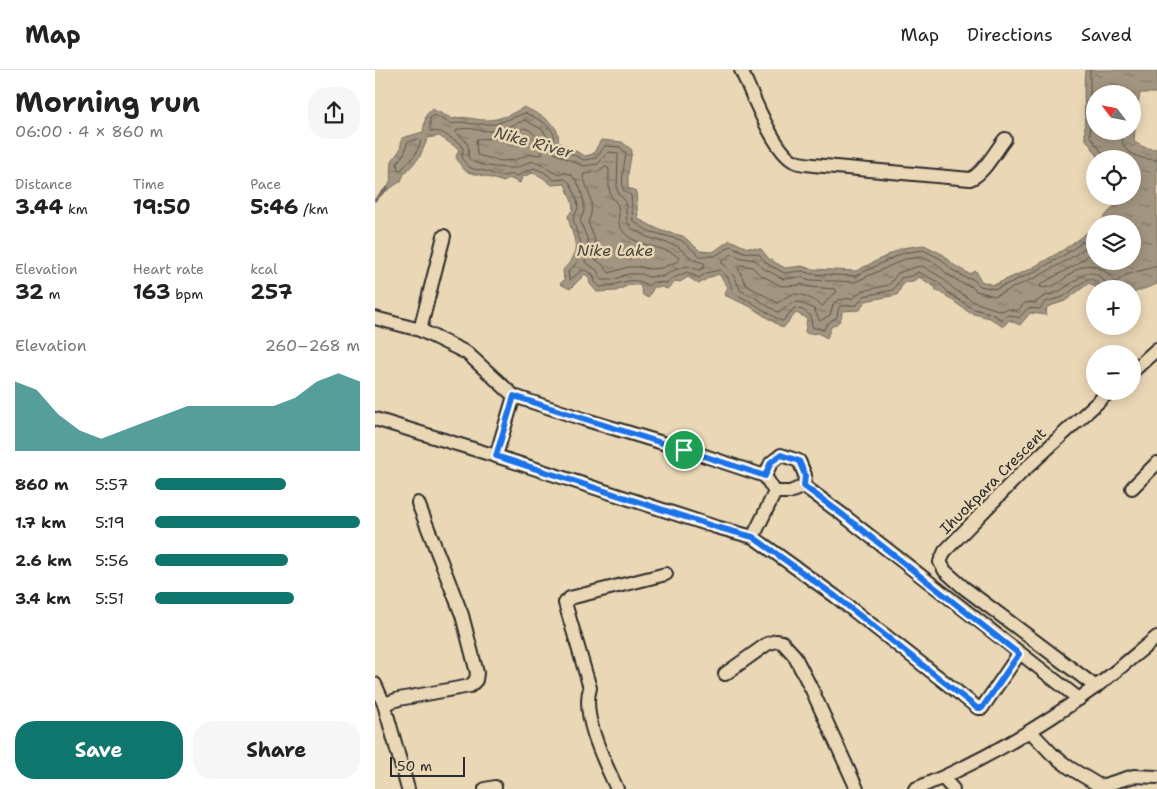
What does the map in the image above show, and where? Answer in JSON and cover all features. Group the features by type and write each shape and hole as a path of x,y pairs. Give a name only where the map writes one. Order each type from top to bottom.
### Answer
{"street":[{"path":"741,70 781,150 793,161 813,165 970,179 976,177 981,172 1005,138"},
{"path":"420,330 444,236"},
{"path":"375,318 420,330 467,353 514,396 765,476 775,492"},
{"path":"1141,364 1157,349"},
{"path":"496,456 514,396"},
{"name":"Ihuokpara Crescent","path":"1096,687 963,588 945,571 940,562 945,551 1023,472 1100,400"},
{"path":"375,419 753,537 835,596 977,708 982,708 1019,654"},
{"path":"765,476 771,462 781,455 799,461 805,475 804,486"},
{"path":"1132,488 1157,463"},
{"path":"804,486 1079,699"},
{"path":"775,492 790,492 804,486"},
{"path":"753,537 775,492"},
{"path":"384,704 399,699 470,686 476,680 477,673 462,615 418,503"},
{"path":"617,789 601,754 593,729 587,698 590,688 565,603 570,598 666,574"},
{"path":"915,789 943,778 1031,732 1096,687 1157,637"},
{"path":"725,674 767,644 776,641 782,642 794,655 812,690 857,789"},
{"path":"375,684 384,704 408,789"},
{"path":"1031,732 1053,755 1103,788 1134,776 1157,777"},
{"path":"943,778 953,789"}],"water":[{"name":"Nike Lake","path":"1085,70 1157,70 1157,93 1141,93 1141,85 1086,85 1086,139"},
{"name":"Nike Lake","path":"524,107 542,116 553,125 558,136 558,142 585,156 593,154 601,140 622,142 632,150 628,188 636,191 638,219 662,231 683,236 700,251 713,252 730,240 745,247 761,249 769,259 785,268 802,266 811,269 856,271 902,248 924,245 944,255 954,265 969,274 976,271 981,281 994,285 1032,268 1063,250 1086,233 1086,270 1141,270 1141,215 1106,215 1115,205 1141,205 1141,150 1094,150 1086,140 1134,140 1134,142 1146,148 1157,149 1157,284 1141,290 1141,280 1086,280 1086,285 1065,301 1047,307 1046,315 1030,313 1020,325 1009,320 1003,327 990,318 970,313 939,291 936,291 935,287 919,277 913,281 904,282 897,295 865,301 860,310 842,311 840,320 831,327 827,338 818,333 808,334 805,332 807,318 796,313 783,328 749,306 724,295 728,287 719,274 699,284 688,277 680,282 676,281 667,289 654,287 648,298 643,295 640,285 629,285 616,291 597,292 585,274 570,289 560,284 564,280 563,270 575,250 568,216 573,209 572,202 565,184 552,185 533,173 522,177 520,183 509,178 504,182 467,172 456,157 459,149 439,136 428,138 419,158 404,174 401,181 382,194 388,187 391,179 392,161 400,150 402,138 423,132 426,115 432,109 453,119 486,120 506,116"}],"waterway":[{"name":"Nike River","path":"375,200 387,188"}],"route":[{"path":"514,396 684,450 765,476 771,462 781,455 799,461 805,475 804,486 1019,654 982,708 977,708 835,596 753,537 716,527 496,456 514,396"}]}
